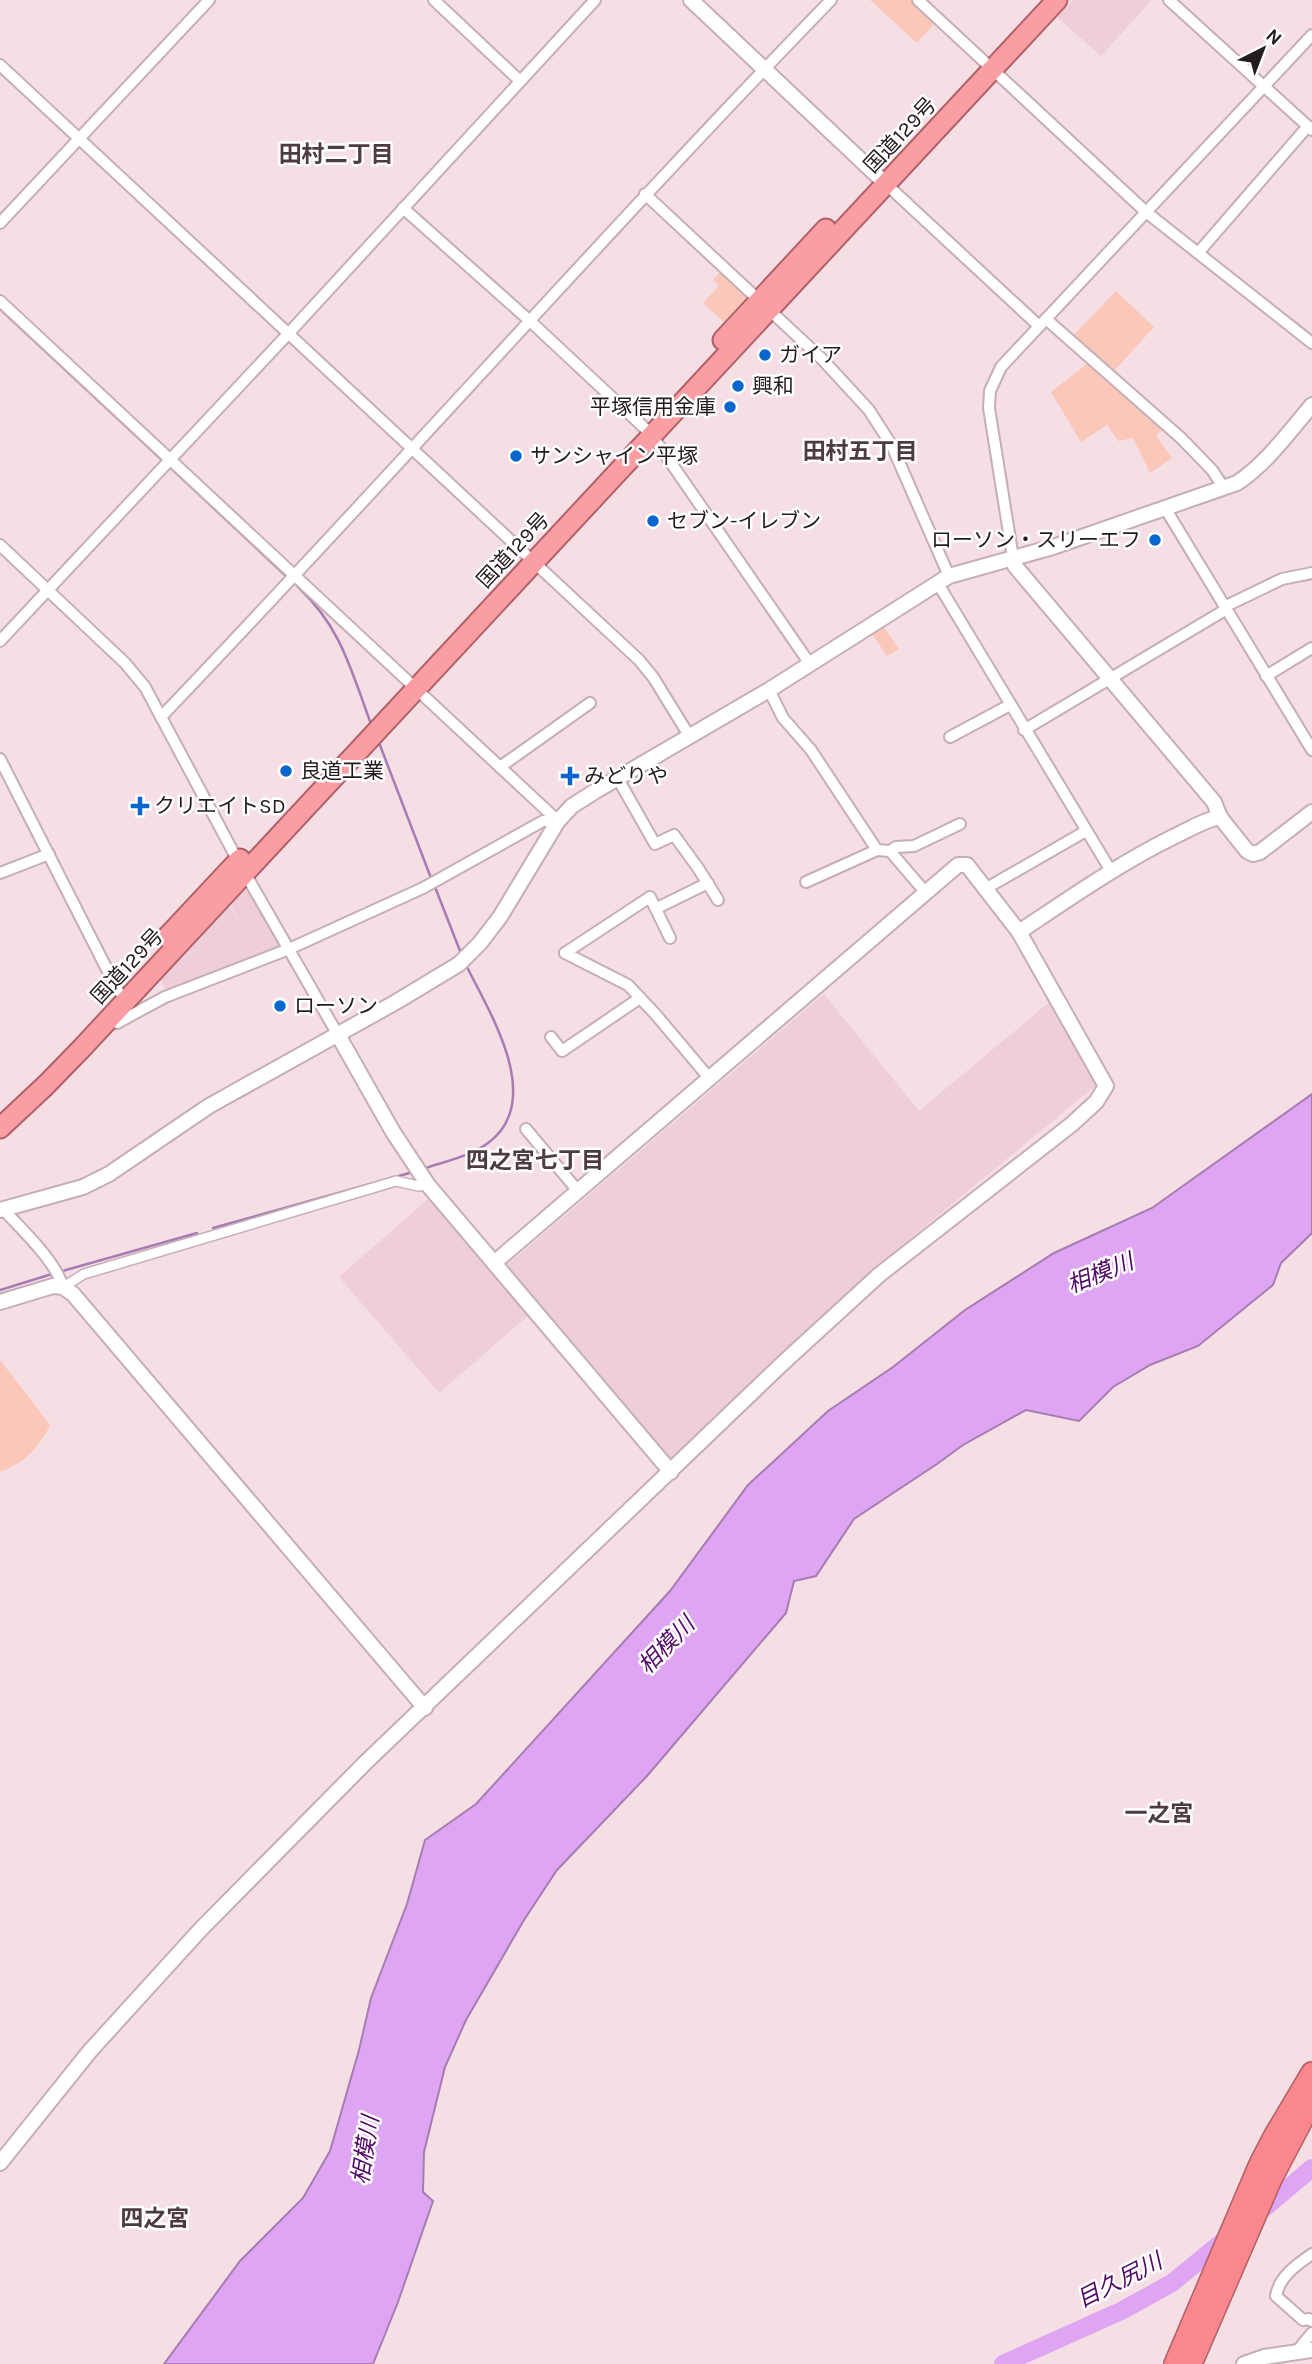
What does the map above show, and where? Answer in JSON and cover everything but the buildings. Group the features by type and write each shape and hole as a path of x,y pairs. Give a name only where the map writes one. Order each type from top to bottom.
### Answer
{"highway":[{"name":"国道129号","path":"987,65 1039,0"},
{"name":"国道129号","path":"0,1112 126,991 987,65 1056,0"},
{"name":"国道129号","path":"0,1128 46,1086 111,1017 126,991 151,973 241,867"},
{"path":"1175,2364 1261,2165 1279,2128 1312,2073"},
{"path":"1191,2364 1270,2179 1312,2101"}],"street":[{"path":"0,223 209,0"},
{"path":"434,0 520,81"},
{"path":"0,641 288,334 595,0"},
{"path":"691,0 881,179 1042,322 1181,438 1212,470 1224,488"},
{"path":"161,718 296,576 645,194 831,0"},
{"path":"918,0 1146,212 1312,343"},
{"path":"1169,0 1310,128 1198,253"},
{"path":"1312,35 1001,367 990,391 989,408 1015,566 1214,802 1220,817 1247,851 1252,854 1260,852 1312,812"},
{"path":"0,65 639,660 653,677 690,737"},
{"path":"645,194 822,359 869,410 892,446 943,579 1024,730 1111,871"},
{"path":"403,208 647,430 810,664"},
{"path":"0,301 558,821"},
{"path":"425,1708 61,1282 52,1266 2,1209 83,1187 109,1174 209,1106 338,1035 464,959 500,917 558,821 583,799 769,690 943,579 1237,483 1276,448 1312,405"},
{"path":"1165,508 1312,750"},
{"path":"0,545 125,663 145,687 241,867 412,1162 425,1181 671,1472"},
{"path":"1024,730 1111,680 1224,608 1282,579 1312,573"},
{"path":"1266,676 1312,648"},
{"path":"769,690 783,718 811,750 877,850"},
{"path":"500,767 590,703"},
{"path":"950,737 1010,705"},
{"path":"0,759 49,854 126,991 146,1007"},
{"path":"618,779 656,844 674,835 718,900"},
{"path":"1019,932 1111,871 1174,836 1209,819 1220,817"},
{"path":"111,1017 117,1023 165,997 289,949 423,888 543,821 558,821"},
{"path":"806,882 877,850 890,851 896,847 914,846 960,824"},
{"path":"985,889 1086,831"},
{"path":"890,851 926,893"},
{"path":"0,873 49,854"},
{"path":"0,2163 90,2051 201,1929 366,1762 783,1363 879,1275 1072,1124 1103,1093 1106,1086 1019,932 967,865 958,865 494,1263"},
{"path":"657,908 708,883"},
{"path":"670,937 650,897 565,953 628,985 710,1079"},
{"path":"151,973 165,997"},
{"path":"551,1037 562,1051 640,998"},
{"path":"526,1129 578,1191"},
{"path":"0,1302 84,1274 396,1181 418,1186 425,1181"},
{"path":"1311,2256 1283,2277 1278,2284 1276,2296 1303,2320 1312,2321"},
{"path":"1244,2364 1305,2350 1312,2333"}],"shaded area":[{"path":"870,0 912,0 936,22 917,43"},
{"path":"1073,0 1152,0 1101,56 1057,17"},
{"path":"720,272 747,297 724,322 703,303 719,286 713,280"},
{"path":"1116,291 1154,327 1113,372 1073,336"},
{"path":"1091,361 1165,427 1156,436 1172,458 1150,473 1133,438 1118,441 1107,425 1081,442 1051,392"},
{"path":"882,624 899,649 887,656 871,632"},
{"path":"248,885 281,944 280,947 258,958 256,954 167,993 160,979 228,904 240,924 230,904"},
{"path":"824,994 919,1111 1053,999 1099,1083 872,1270 671,1463 507,1265"},
{"path":"429,1198 529,1315 439,1393 339,1277"},
{"path":"0,1360 50,1425 30,1454 0,1472"}],"water":[{"name":"相模川","path":"1312,1094 1312,1233 1281,1263 1273,1285 1198,1346 1150,1365 1113,1387 1079,1421 1026,1410 963,1445 854,1519 816,1576 794,1581 786,1613 647,1776 557,1870 524,1920 466,2020 445,2067 424,2152 423,2192 433,2201 373,2364 164,2364 240,2261 303,2198 330,2151 371,1998 407,1904 425,1840 476,1804 670,1591 748,1485 828,1411 893,1367 965,1310 1054,1253 1152,1208"}],"waterway":[{"path":"0,309 161,459"},
{"path":"172,469 287,577"},
{"path":"298,587 313,602 335,634 371,724"},
{"path":"378,740 431,878"},
{"path":"435,887 462,956"},
{"path":"423,1169 465,1155 488,1143 505,1125 512,1104 513,1080 507,1056 466,965"},
{"path":"213,1228 413,1172"},
{"path":"59,1272 197,1233"},
{"path":"0,1290 52,1274"},
{"name":"目久尻川","path":"1256,2215 1312,2168"},
{"name":"目久尻川","path":"1003,2364 1121,2311 1172,2283 1228,2237"}],"place":[{"name":"ガイア","path":"765,355"},
{"name":"興和","path":"738,386"},
{"name":"平塚信用金庫","path":"730,407"},
{"name":"サンシャイン平塚","path":"516,456"},
{"name":"セブン-イレブン","path":"653,521"},
{"name":"ローソン・スリーエフ","path":"1155,540"},
{"name":"良道工業","path":"286,771"},
{"name":"みどりや","path":"570,776"},
{"name":"クリエイトSD","path":"140,806"},
{"name":"ローソン","path":"280,1006"}],"district":[{"name":"田村二丁目","path":"336,154"},
{"name":"田村五丁目","path":"860,451"},
{"name":"四之宮七丁目","path":"535,1160"},
{"name":"一之宮","path":"1159,1813"},
{"name":"四之宮","path":"155,2218"}]}
